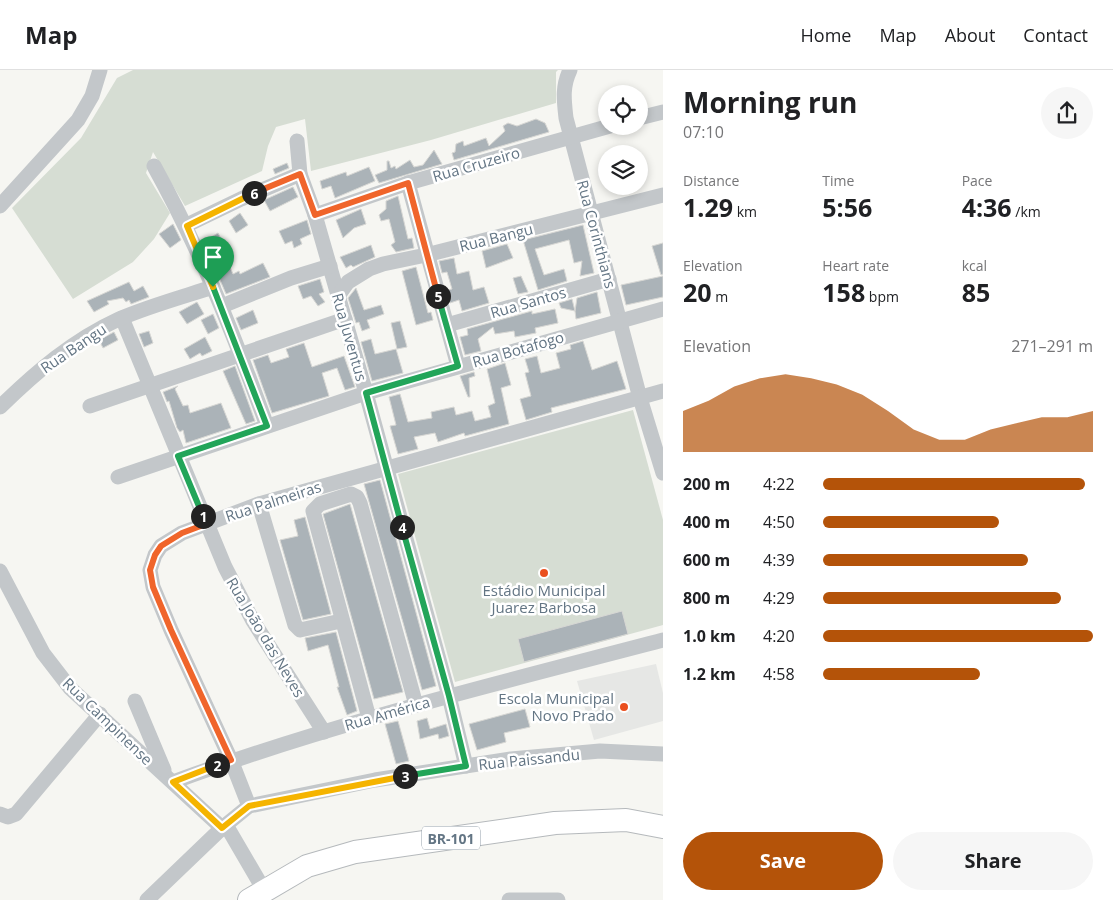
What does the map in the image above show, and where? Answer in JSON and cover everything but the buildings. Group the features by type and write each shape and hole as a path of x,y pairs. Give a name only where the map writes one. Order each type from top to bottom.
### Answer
{"highway":[{"name":"BR-101","path":"257,895 322,861 373,849 555,823 626,820 663,827"}],"street":[{"path":"0,206 78,120 92,96 100,70"},
{"name":"Rua Corinthians","path":"570,70 564,82 563,95 572,137 619,321 640,398 662,467"},
{"path":"648,116 663,112"},
{"name":"Rua Cruzeiro","path":"315,215 408,183 598,129"},
{"name":"Rua Juventus","path":"297,142 300,174 315,215 366,393 449,696 466,766"},
{"path":"154,166 187,226 222,306 267,426"},
{"path":"187,226 241,199 300,174"},
{"path":"408,183 426,255 458,366"},
{"name":"Rua Bangu","path":"338,296 348,282 369,269 663,195"},
{"path":"222,306 291,278 330,266"},
{"name":"Rua Santos","path":"447,325 609,279"},
{"name":"Rua Bangu","path":"0,407 38,371 78,342 122,318 213,287"},
{"name":"Rua Botafogo","path":"118,477 366,393 663,309"},
{"name":"Rua João das Neves","path":"122,318 224,567 252,621 324,732"},
{"path":"90,406 150,384 242,356 345,319"},
{"name":"Rua Palmeiras","path":"249,806 231,760 153,587 150,570 155,555 161,546 182,533 259,504 663,391"},
{"path":"369,718 341,621 313,511 320,504 351,494 360,503 416,705"},
{"path":"259,504 295,625 300,630 341,621"},
{"name":"Rua Campinense","path":"0,571 43,653 70,688 224,826 257,895"},
{"name":"Rua América","path":"170,779 369,718 663,640"},
{"path":"135,701 170,779"},
{"path":"0,814 8,817 16,814 100,714"},
{"name":"Rua Paissandu","path":"249,806 375,780 511,759 600,751 663,754"},
{"path":"147,900 224,826 249,806"},
{"path":"509,900 558,900"}],"shaded area":[{"path":"133,70 558,70 556,72 556,103 431,140 311,171 305,119 276,127 268,146 262,171 185,206 153,152 146,173 170,213 154,239 133,262 73,299 12,208 81,138 117,78"},
{"name":"Estádio Municipal Juarez Barbosa","path":"633,410 663,520 663,625 455,682 398,474"},
{"name":"Escola Municipal Novo Prado","path":"656,664 663,693 663,721 594,740 577,681"}],"place":[{"name":"Estádio Municipal Juarez Barbosa","path":"544,573"},
{"name":"Escola Municipal Novo Prado","path":"624,707"}],"route":[{"path":"300,174 315,215 408,183 426,255 458,366 366,393 449,696 466,766 375,780 249,806 222,828 173,782 231,760 171,630 153,587 150,570 155,555 168,540 206,524 178,456 267,426 242,356 213,287 187,226 241,199 300,174"}]}
